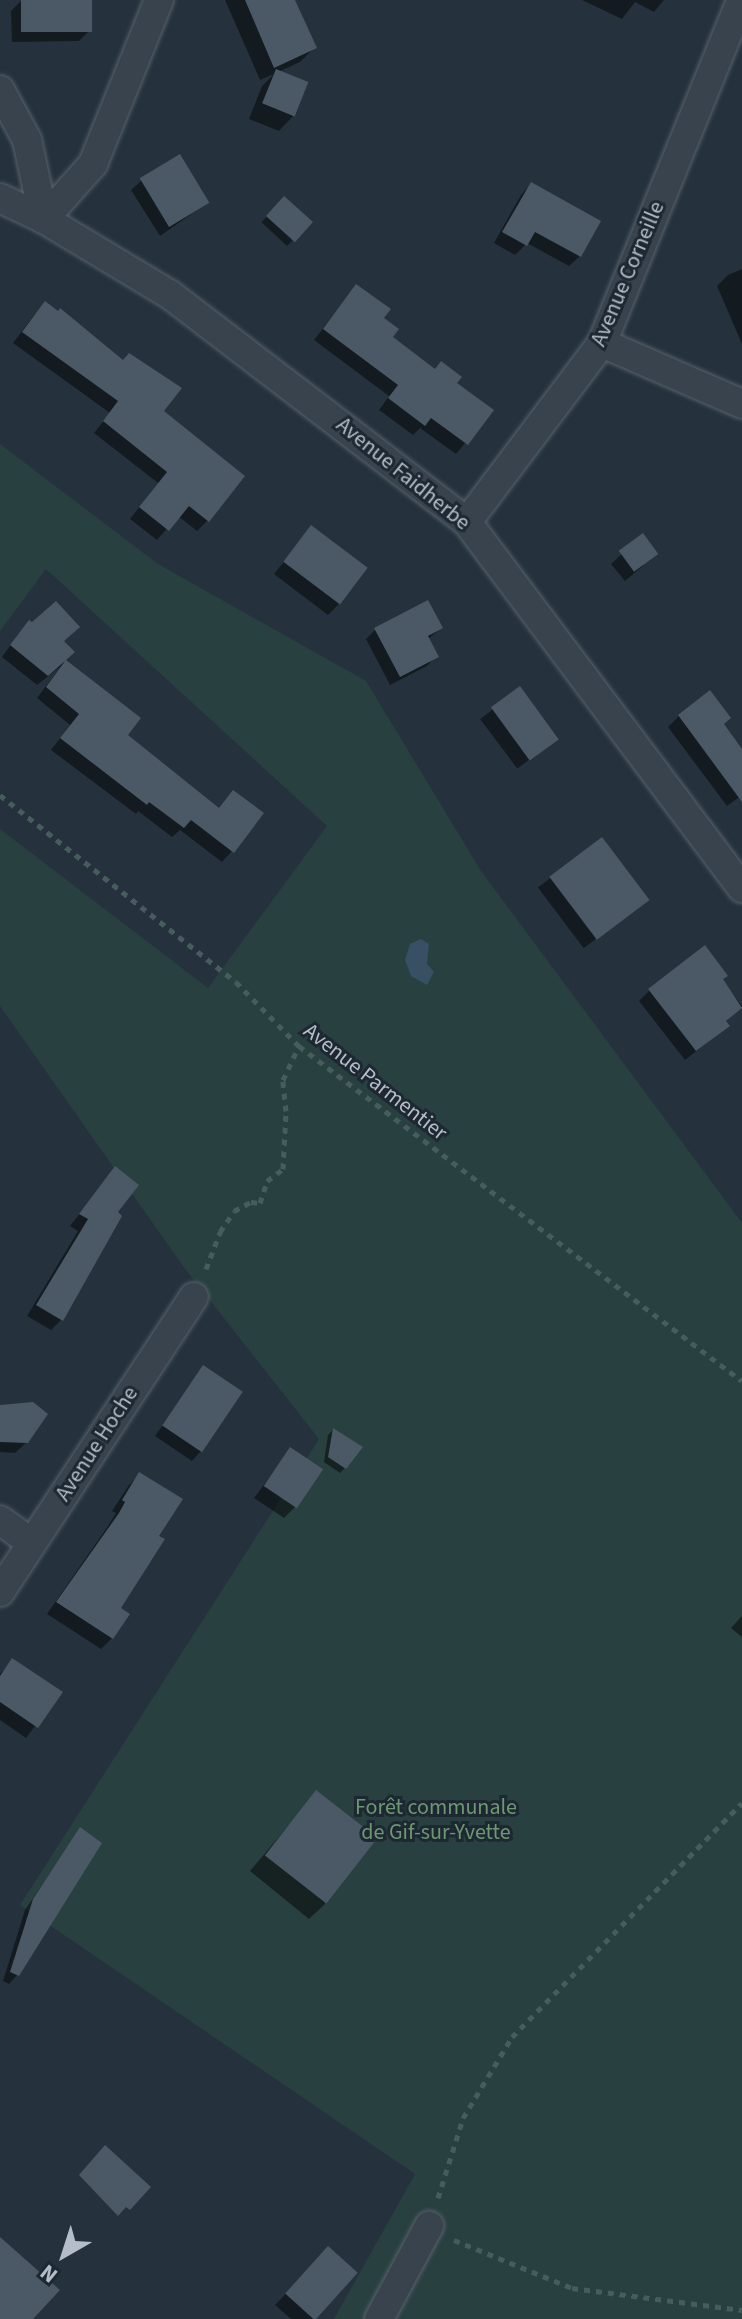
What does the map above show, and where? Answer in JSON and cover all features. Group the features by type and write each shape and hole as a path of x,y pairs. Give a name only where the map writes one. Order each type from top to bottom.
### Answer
{"street":[{"path":"44,219 93,164 159,0"},
{"name":"Avenue Corneille","path":"467,522 602,343 741,0"},
{"path":"0,90 27,140 44,219"},
{"name":"Avenue Faidherbe","path":"0,198 44,219 169,294 467,522 742,888"},
{"path":"602,343 742,404"},
{"name":"Avenue Hoche","path":"0,1592 194,1297"},
{"path":"0,1520 32,1543"},
{"path":"379,2319 429,2226"}],"path":[{"name":"Avenue Parmentier","path":"0,795 236,982 299,1046 742,1381"},
{"path":"194,1297 220,1232 234,1211 251,1202 260,1203 267,1181 283,1169 286,1111 283,1080 299,1046"},
{"path":"742,1803 512,2037 463,2118 429,2226 459,2244 572,2288 742,2310"}],"green space":[{"name":"Forêt communale de Gif-sur-Yvette","path":"0,444 158,564 366,681 481,871 742,1223 742,2319 334,2319 415,2174 20,1905 319,1439 183,1266 0,1006 0,829 208,988 327,826 46,569 0,631"}],"water":[{"path":"421,939 429,944 427,964 434,972 427,985 411,976 405,960 410,944"}],"building":[{"path":"21,0 92,0 92,32 21,32"},
{"path":"245,0 295,0 317,48 274,68"},
{"path":"276,69 308,82 295,116 262,103"},
{"path":"180,154 209,203 169,227 140,178"},
{"path":"531,182 601,221 581,257 535,232 527,246 502,232"},
{"path":"284,196 313,222 295,242 266,216"},
{"path":"356,284 391,309 384,318 399,329 393,337 435,369 441,361 462,377 457,383 494,410 468,445 431,418 425,426 388,398 398,385 323,329"},
{"path":"45,301 58,311 60,308 123,360 129,353 182,388 164,411 245,476 209,522 189,506 169,531 139,507 167,472 103,421 118,401 22,332"},
{"path":"311,525 368,568 340,604 283,562"},
{"path":"643,533 658,554 634,572 619,551"},
{"path":"428,600 443,628 428,636 439,657 400,677 374,628"},
{"path":"56,601 80,627 64,641 75,652 66,660 141,718 128,735 219,808 233,790 264,813 234,853 191,820 184,828 149,802 147,805 60,738 79,714 46,687 65,661 48,676 10,645 29,620 32,622"},
{"path":"520,686 559,739 530,761 491,707"},
{"path":"710,690 731,718 724,724 742,749 742,802 678,715"},
{"path":"602,837 650,900 597,940 549,877"},
{"path":"705,945 728,976 723,979 742,1008 726,1021 730,1026 696,1051 648,989"},
{"path":"115,1166 139,1185 118,1212 122,1216 63,1321 36,1305 88,1219 79,1214"},
{"path":"203,1365 243,1392 202,1452 162,1426"},
{"path":"33,1402 48,1414 28,1443 0,1442 0,1405"},
{"path":"333,1428 363,1447 346,1469 328,1457"},
{"path":"290,1447 323,1469 297,1508 264,1486"},
{"path":"139,1472 183,1499 159,1536 165,1539 121,1608 130,1614 113,1639 56,1602 119,1513 125,1502 122,1500"},
{"path":"12,1658 63,1692 38,1728 0,1702 0,1676"},
{"path":"316,1790 377,1838 326,1903 265,1855"},
{"path":"80,1827 102,1843 19,1976 10,1972 33,1899"},
{"path":"105,2145 151,2187 130,2210 126,2207 118,2216 79,2175"},
{"path":"0,2237 60,2290 33,2319 0,2319"},
{"path":"328,2246 358,2273 316,2319 285,2294"}]}
